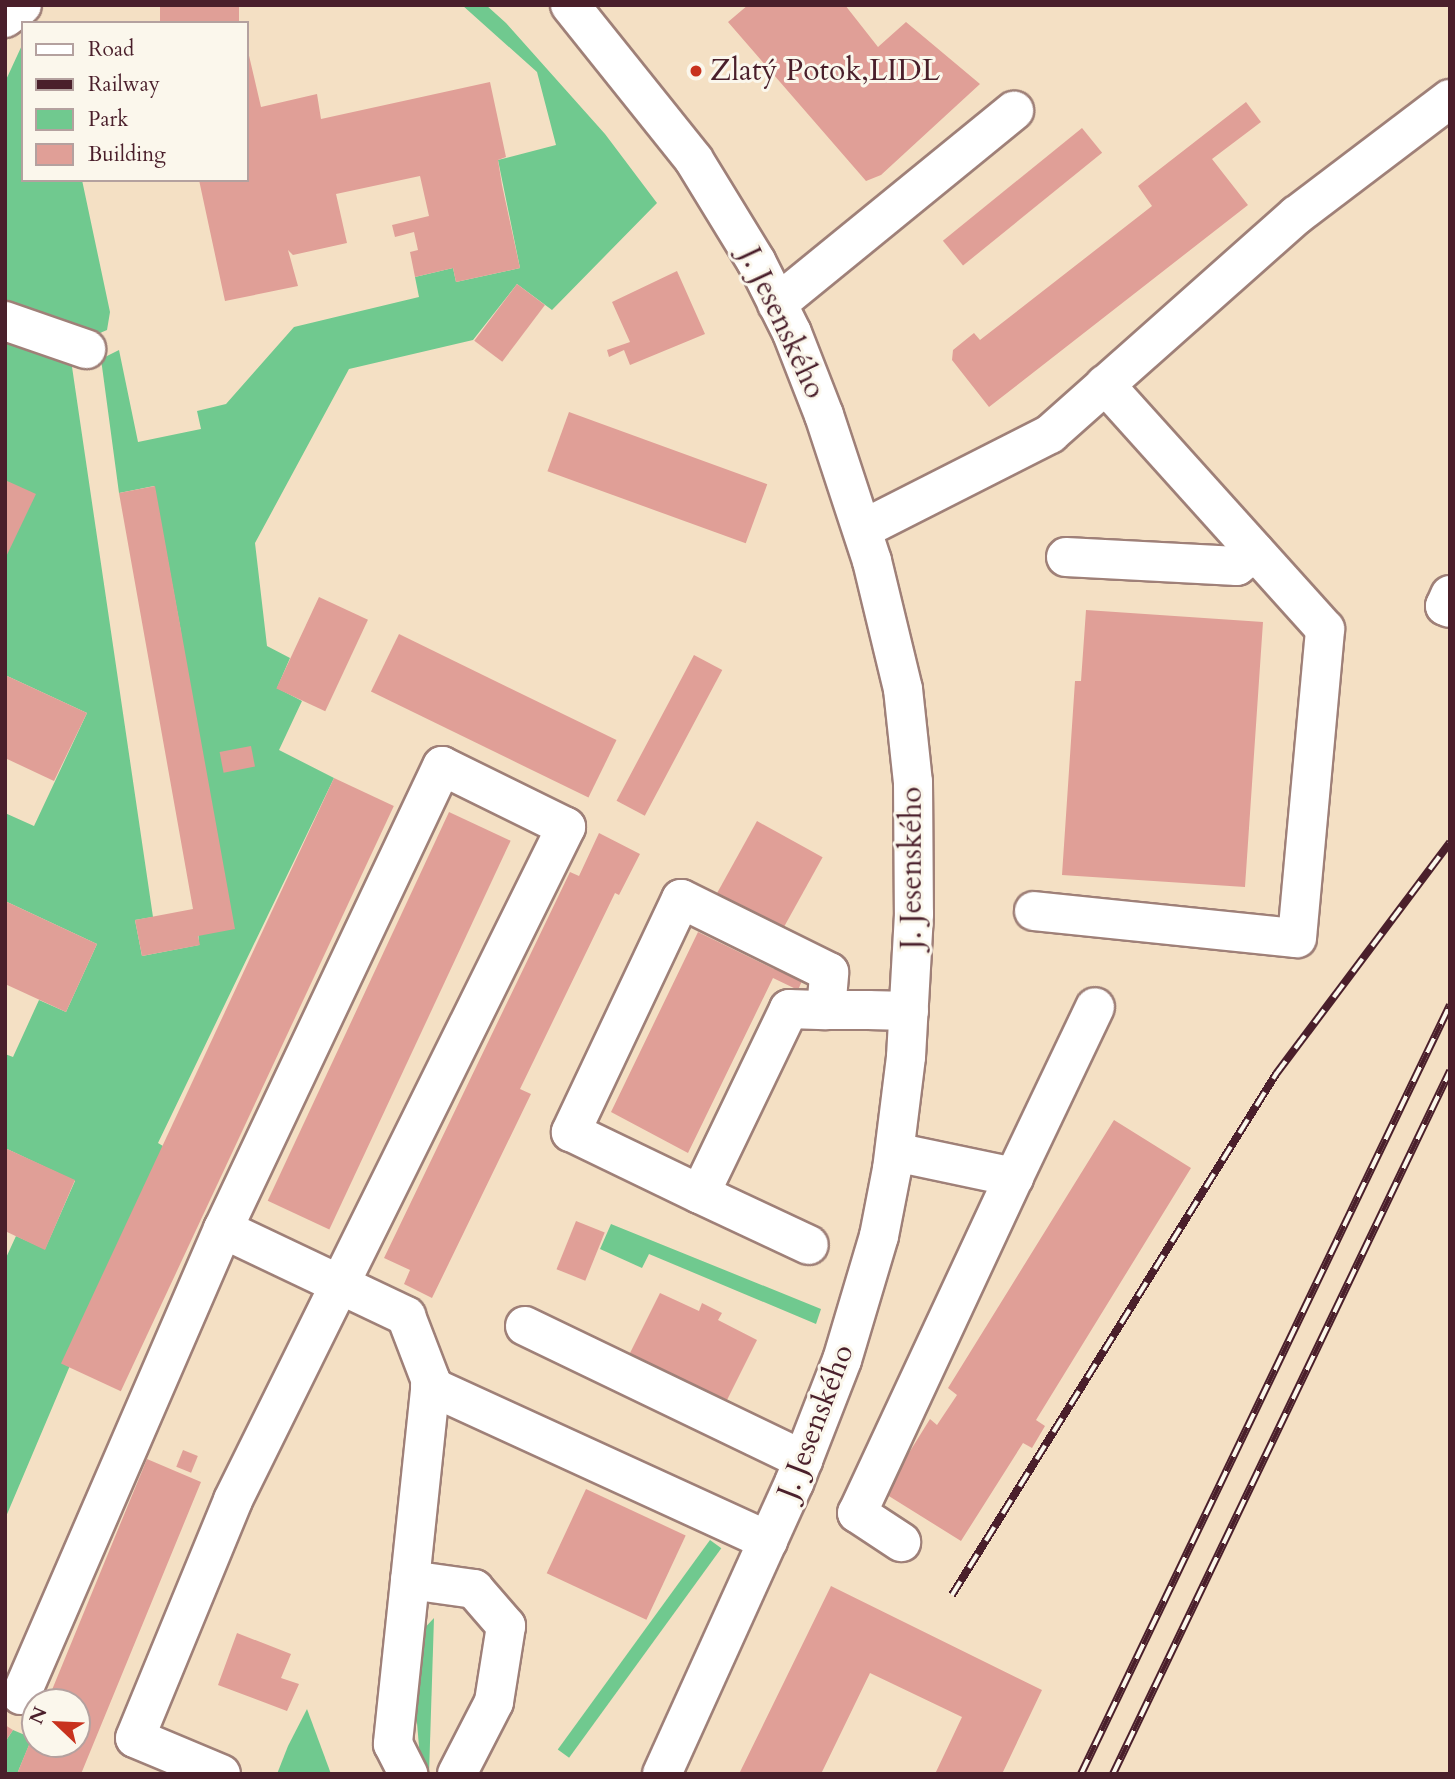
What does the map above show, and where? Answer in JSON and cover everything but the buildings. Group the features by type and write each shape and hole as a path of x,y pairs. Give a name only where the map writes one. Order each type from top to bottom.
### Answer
{"street":[{"path":"5,18 22,5"},
{"name":"J. Jesenského","path":"570,5 694,160 729,213 777,304 824,415 863,528 892,639 910,736 914,914 909,1011 895,1152 862,1296 803,1460 662,1774"},
{"path":"863,528 1050,434 1297,215 1450,99"},
{"path":"777,304 1014,111"},
{"path":"5,321 86,349"},
{"path":"1034,911 1297,938 1325,629 1105,385"},
{"path":"1066,556 1237,566 1255,551"},
{"path":"1450,595 1445,606 1450,608"},
{"path":"24,1688 223,1229 442,766 566,827 233,1500 135,1738 221,1774"},
{"path":"809,1245 571,1132 681,899 829,972 826,1010"},
{"path":"901,1542 857,1513 1095,1007"},
{"path":"700,1194 789,1009 909,1011"},
{"path":"895,1152 1014,1177"},
{"path":"223,1229 406,1316 430,1386 393,1744 408,1774"},
{"path":"526,1326 803,1460"},
{"path":"430,1386 768,1541"},
{"path":"410,1580 474,1589 506,1626 494,1702 457,1774"}],"green space":[{"path":"462,5 486,5 506,23 605,134 657,203 552,310 517,284 473,340 349,369 255,543 267,646 290,658 277,688 302,701 279,750 334,778 158,1143 163,1146 5,1519 5,1260 16,1236 45,1249 75,1181 5,1148 5,1054 13,1057 39,1000 66,1012 97,944 5,901 5,813 34,826 87,713 5,675 5,336 71,360 153,917 135,920 142,956 199,945 181,632 154,486 119,493 101,359 119,350 138,442 201,429 197,411 226,404 294,327 419,297 415,277 453,268 456,282 520,268 498,160 556,145 537,72"},
{"path":"21,47 21,182 82,182 110,312 107,330 100,333 5,305 5,82"},
{"path":"611,1224 821,1309 816,1324 649,1254 642,1268 600,1249"},
{"path":"710,1540 721,1548 569,1758 558,1750"},
{"path":"434,1618 427,1774 420,1758 412,1665 418,1635"},
{"path":"307,1709 331,1774 277,1774 288,1746"},
{"path":"13,1730 21,1733 21,1758 24,1758 17,1774 5,1774 5,1742"}],"railway":[{"path":"952,1595 1276,1074 1450,842"},
{"path":"1081,1774 1450,1005"},
{"path":"1113,1774 1450,1071"}],"place":[{"name":"Zlatý Potok,LIDL","path":"696,71"}]}
